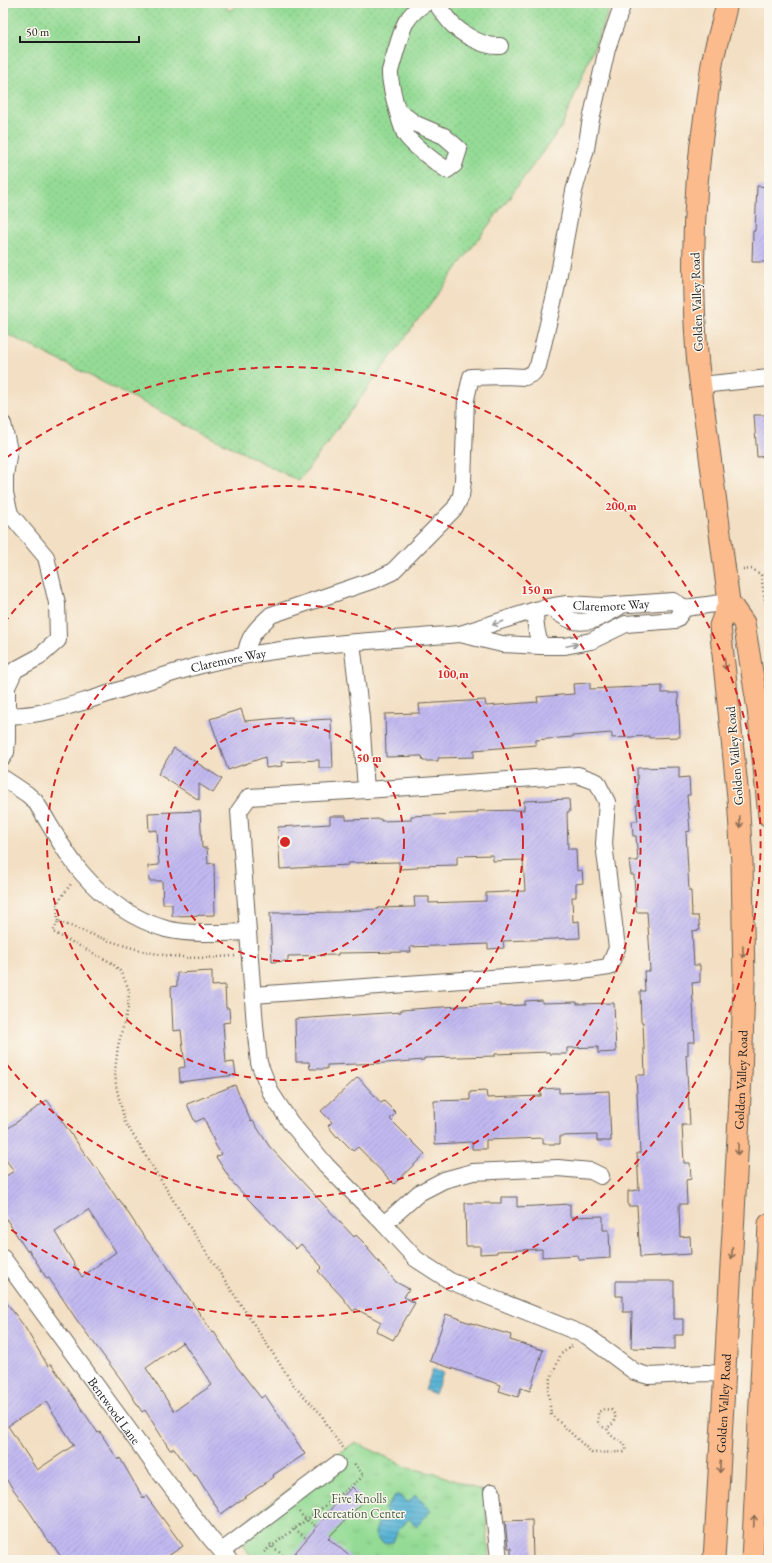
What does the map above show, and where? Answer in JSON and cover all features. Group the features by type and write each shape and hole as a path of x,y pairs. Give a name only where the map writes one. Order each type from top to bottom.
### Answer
{"main road":[{"name":"Golden Valley Road","path":"727,3 713,60 699,153 694,217 694,330 706,435 729,602 744,623 758,709 769,816"},
{"name":"Golden Valley Road","path":"714,1560 735,1206 744,984 742,862 738,797 731,716 720,626 729,602"},
{"path":"752,1560 769,1224"}],"street":[{"path":"398,111 392,93 390,72 405,23 420,6 426,3"},
{"path":"436,3 453,25 473,40 500,46"},
{"path":"246,655 247,644 271,615 392,572 455,508 461,496 465,449 466,399 471,377 525,377 533,373 538,366 556,290 574,192 586,149 590,124 607,49 623,3"},
{"path":"701,385 769,378"},
{"path":"3,424 9,450 5,476 5,493 10,514 46,557 57,603 58,640 40,657 15,670 7,686 5,716 7,740 6,752 3,757"},
{"name":"Claremore Way","path":"5,716 34,714 70,706 203,664 246,655 289,649 460,634 542,608 567,604 602,606 673,601 685,608 729,602"},
{"path":"541,646 537,637 535,622 542,608"},
{"name":"Claremore Way","path":"460,634 502,644 565,646 592,641 626,624 676,620 685,608"},
{"path":"352,643 361,718 366,790"},
{"path":"253,995 575,972 609,967 617,948 604,844 607,802 597,782 578,775 249,797 239,811 249,956 259,1063 272,1093 290,1122 326,1165 416,1259 450,1281 587,1336 634,1372 649,1376 706,1373 725,1374"},
{"path":"3,778 35,801 79,870 104,897 136,918 167,929 204,933 248,932"},
{"path":"384,1224 420,1193 444,1180 473,1172 558,1168 591,1171 601,1176"},
{"name":"Bentwood Lane","path":"3,1258 161,1474 225,1556"},
{"path":"225,1556 343,1460"},
{"path":"492,1492 498,1560"}],"path":[{"path":"725,573 753,569 761,575 769,626"},
{"path":"79,870 57,903 58,921 53,932 112,963 126,980 129,1000 118,1046 115,1071 116,1086 125,1122 191,1229 291,1380 322,1414 334,1435 349,1455 343,1460 364,1476 295,1529 271,1545 264,1552"},
{"path":"58,921 120,945 156,953 182,957 249,956"},
{"path":"587,1336 561,1354 551,1378 548,1390 551,1414 592,1453 624,1452 626,1450 624,1443 614,1439 607,1428 598,1424 598,1412 604,1409 611,1410 615,1414 615,1421 607,1428"},
{"path":"307,1520 317,1527"},
{"path":"295,1529 307,1539"},
{"path":"271,1545 288,1560"}],"green space":[{"path":"3,3 224,3 229,11 240,3 612,3 562,126 299,481 3,332"},
{"name":"Five Knolls Recreation Center","path":"355,1442 409,1468 437,1474 485,1492 489,1560 254,1560 232,1531"}],"water":[{"path":"433,1369 443,1373 435,1394 425,1390"},
{"path":"397,1494 408,1503 415,1495 431,1510 417,1526 409,1519 397,1532 393,1542 384,1543 377,1539 375,1532 378,1523 387,1520 388,1513 384,1509"}],"building":[{"path":"757,186 769,187 769,262 752,262"},
{"path":"754,415 769,415 769,456 757,457"},
{"path":"590,683 590,689 662,686 662,693 678,693 680,737 649,738 649,736 612,738 612,733 536,740 536,745 474,750 474,757 438,758 438,761 423,761 422,756 386,757 385,714 420,713 419,704 485,700 486,706 538,702 537,697 574,694 573,684"},
{"path":"241,709 245,721 292,717 292,721 331,719 333,768 319,768 319,760 281,762 282,766 266,768 265,757 228,770 210,719"},
{"path":"174,748 222,779 213,793 199,784 199,800 158,774"},
{"path":"679,767 679,778 689,777 690,795 687,795 690,831 686,832 689,891 691,891 692,916 698,916 700,930 692,931 694,965 700,965 700,982 692,983 695,1042 688,1042 688,1055 686,1055 690,1125 682,1125 684,1163 690,1163 691,1179 686,1180 687,1204 679,1204 680,1237 690,1236 691,1254 640,1257 637,1206 628,1206 628,1191 639,1190 637,1153 640,1153 636,1075 645,1075 640,991 645,991 644,971 650,971 650,954 647,912 636,912 634,875 631,875 629,861 638,861 636,836 633,836 632,821 638,821 636,805 638,805 637,768"},
{"path":"569,799 570,812 567,812 568,849 576,849 577,871 582,870 583,883 576,884 576,897 572,897 573,922 579,921 580,938 503,941 504,948 488,949 488,944 410,947 411,952 338,953 338,955 288,956 288,961 272,962 270,913 343,912 378,908 415,907 414,897 429,897 429,903 486,901 486,893 525,891 523,860 493,861 493,855 457,856 457,865 417,866 417,868 399,869 399,862 348,863 348,865 280,869 278,827 330,824 330,816 346,816 346,820 381,819 381,821 411,820 411,816 477,813 477,811 524,810 524,801"},
{"path":"200,811 202,848 207,848 208,864 214,863 215,915 172,916 172,904 163,904 162,881 149,881 148,866 159,865 157,830 149,831 148,813"},
{"path":"212,971 212,986 225,985 226,1008 229,1008 230,1022 223,1023 226,1063 234,1062 236,1075 180,1082 179,1068 185,1067 181,1030 173,1031 171,987 177,986 177,973"},
{"path":"542,1000 542,1003 614,1003 616,1052 598,1053 598,1047 567,1048 567,1054 550,1054 549,1052 495,1054 495,1056 424,1058 424,1060 387,1063 327,1065 327,1069 310,1069 309,1062 296,1062 295,1019 401,1012 401,1010 442,1007 500,1004 500,1006 525,1005 525,1001"},
{"path":"358,1077 381,1103 384,1101 396,1113 390,1119 425,1154 394,1184 358,1147 353,1151 338,1136 337,1137 328,1126 332,1122 321,1111"},
{"path":"235,1085 251,1122 253,1121 269,1146 354,1237 356,1235 369,1248 368,1249 396,1282 409,1289 404,1297 415,1303 393,1340 376,1331 381,1322 356,1309 353,1311 318,1271 322,1267 301,1244 296,1249 232,1182 216,1157 221,1154 204,1118 195,1122 187,1104"},
{"path":"559,1088 559,1093 609,1091 611,1141 597,1141 597,1135 560,1136 560,1144 543,1144 543,1138 486,1140 486,1149 472,1149 472,1142 435,1144 434,1101 470,1100 470,1092 486,1091 487,1098 541,1096 541,1089"},
{"path":"47,1100 118,1200 119,1199 142,1234 164,1262 213,1333 214,1332 237,1367 261,1398 265,1395 305,1454 273,1475 274,1477 221,1514 196,1475 194,1476 174,1448 170,1450 145,1410 142,1412 123,1382 76,1319 49,1278 47,1279 29,1250 27,1251 3,1214 3,1178 14,1171 3,1156 3,1132","holes":["88,1210 116,1252 82,1277 55,1232","183,1342 212,1385 174,1411 146,1368"]},
{"path":"501,1197 517,1197 517,1207 570,1204 570,1217 603,1216 603,1230 609,1230 610,1258 579,1260 578,1255 542,1257 542,1249 497,1251 497,1253 480,1254 480,1246 466,1246 465,1203 501,1203"},
{"path":"616,1281 674,1281 674,1319 683,1319 683,1335 675,1335 675,1349 631,1348 632,1312 623,1312 623,1296 616,1296"},
{"path":"3,1298 24,1326 48,1366 51,1364 98,1433 100,1432 118,1460 120,1458 143,1498 146,1496 183,1546 162,1560 63,1560 3,1475","holes":["46,1402 74,1445 37,1470 8,1426"]},
{"path":"446,1314 511,1335 510,1340 543,1350 530,1391 521,1388 518,1397 499,1391 501,1385 430,1361"},
{"path":"352,1487 365,1500 328,1538 354,1560 289,1560 326,1516 325,1515"},
{"path":"532,1520 533,1560 511,1560 511,1548 508,1548 505,1521"}]}
